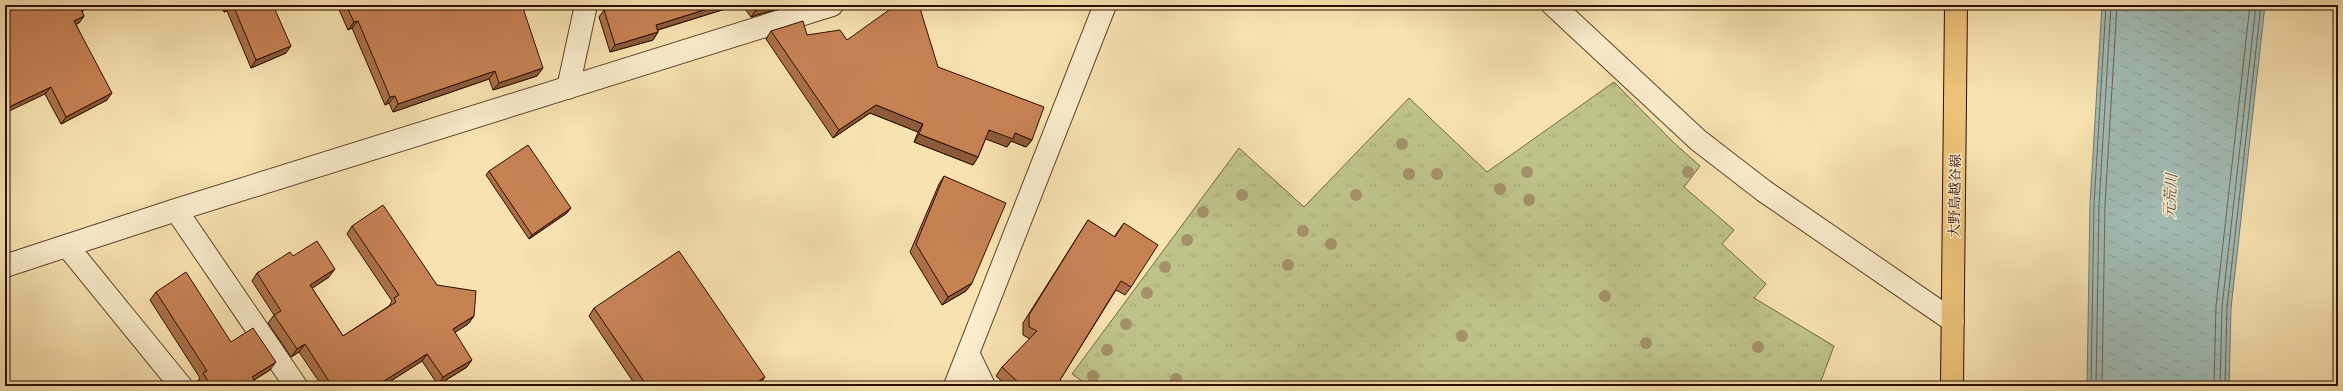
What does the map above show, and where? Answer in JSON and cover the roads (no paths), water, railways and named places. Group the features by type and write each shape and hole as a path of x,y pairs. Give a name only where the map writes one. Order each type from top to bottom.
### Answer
{"main road":[{"name":"大野島越谷線","path":"1952,386 1956,5"}],"street":[{"path":"568,88 586,5"},
{"path":"5,266 176,210 832,5"},
{"path":"955,386 1105,5"},
{"path":"1554,5 1698,140 1764,191 1953,321"},
{"path":"176,210 296,386"},
{"path":"67,246 182,386"},
{"path":"968,353 984,386"}],"water":[{"name":"元荒川","path":"2102,5 2265,5 2231,308 2229,386 2087,386 2090,204"}]}
